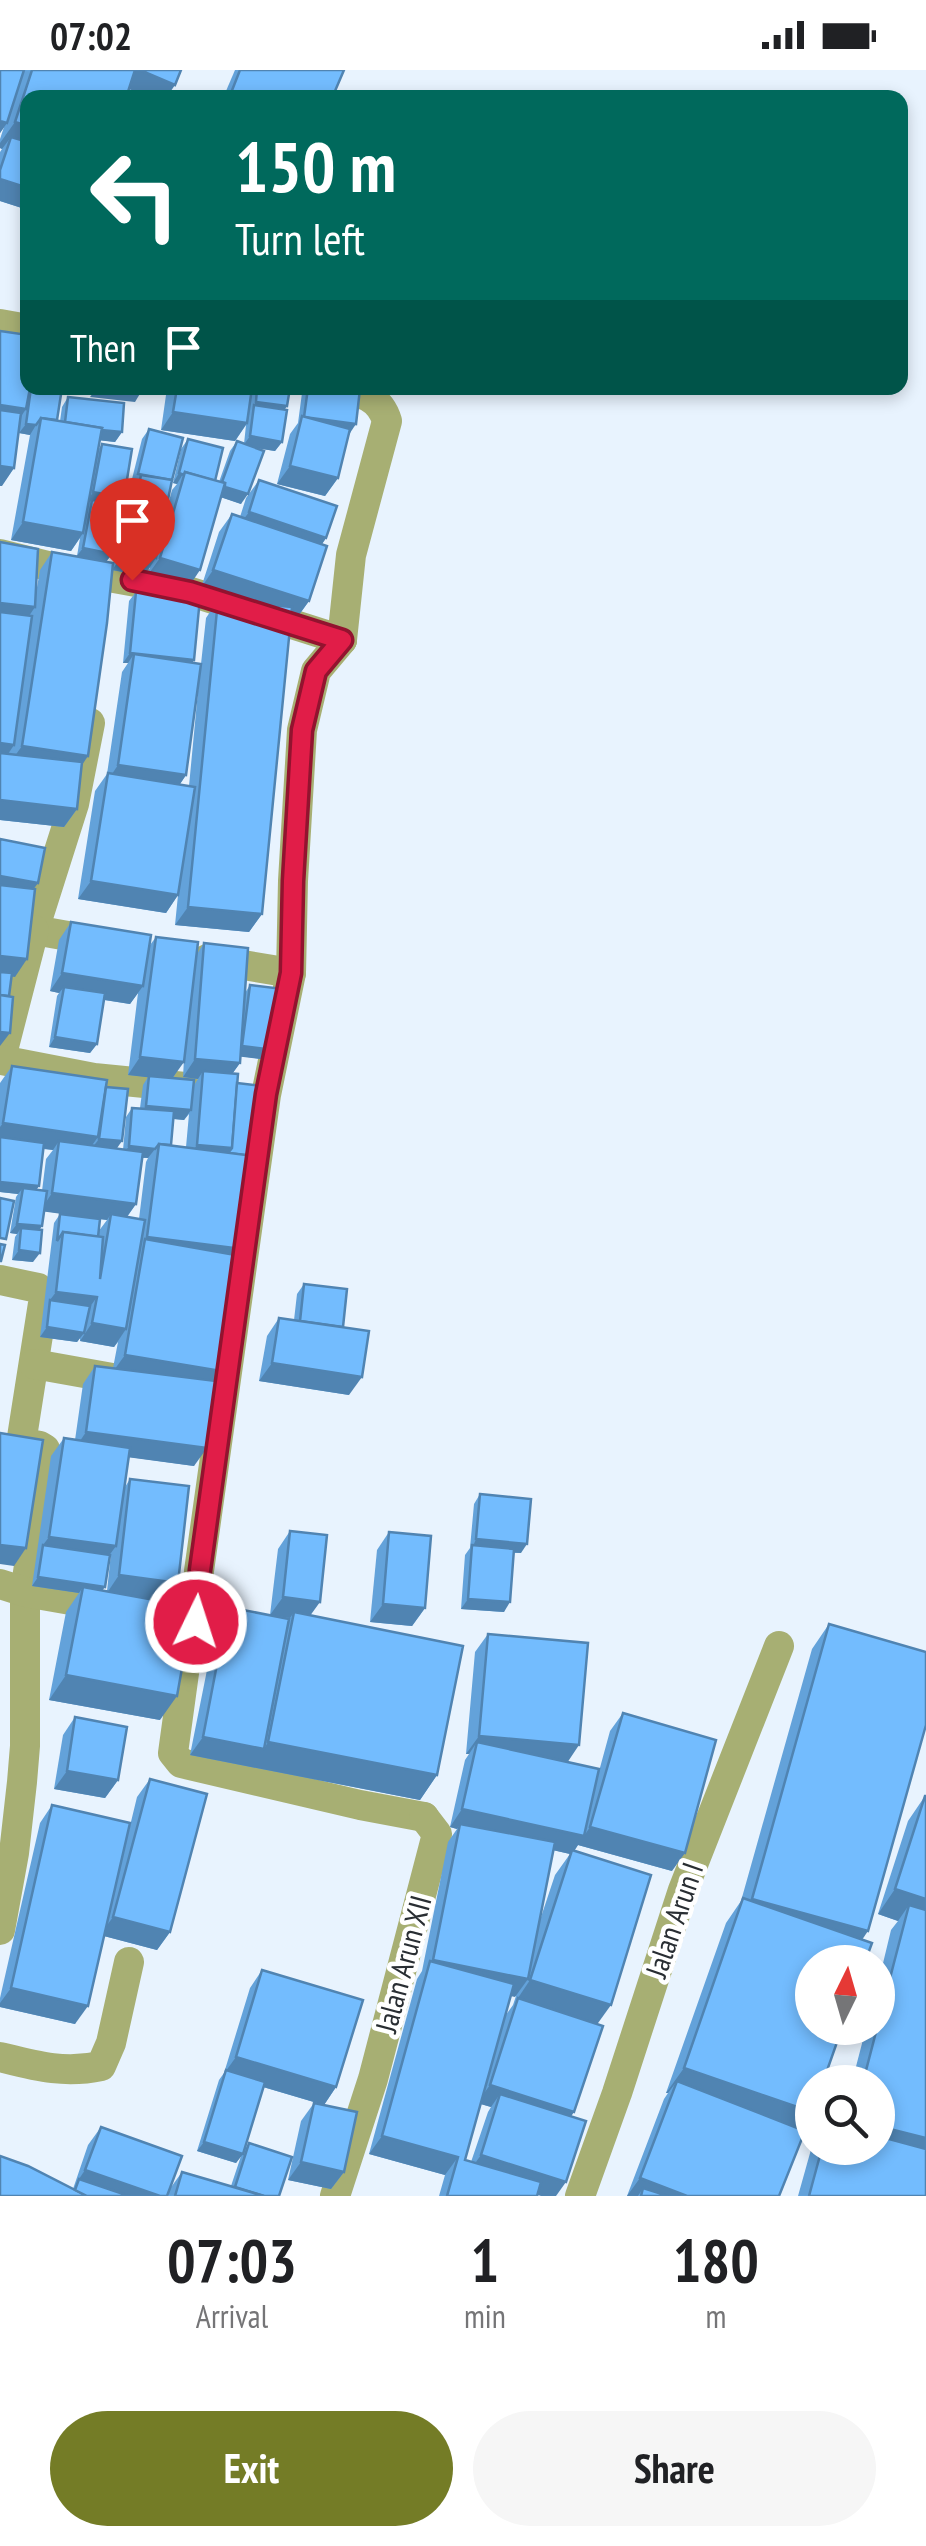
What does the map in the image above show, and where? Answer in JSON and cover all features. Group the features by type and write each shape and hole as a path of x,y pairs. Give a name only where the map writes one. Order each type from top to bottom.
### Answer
{"street":[{"path":"13,1588 196,1622 214,1397 256,1094 291,973 302,730 316,671 342,640 351,555 387,421 377,400 366,395"},
{"path":"0,554 105,591 190,592 342,640"},
{"path":"93,700 78,791 45,850 34,930 0,1061 94,1078 208,1089"},
{"path":"34,930 138,948"},
{"path":"176,954 291,973"},
{"path":"0,1280 38,1288 44,1297 22,1437 24,1444 40,1446 46,1454 13,1588 22,1782 0,1930"},
{"path":"34,1364 148,1385"},
{"path":"188,1644 173,1753 181,1763 360,1805 474,1840"},
{"name":"Jalan Arun I","path":"580,2196 683,1890 780,1646"},
{"name":"Jalan Arun XII","path":"336,2196 374,2079 431,1826 430,1783"},
{"path":"0,2057 55,2070 101,2066 111,2042 129,1962"}],"building":[{"path":"0,70 24,70 7,123 0,121"},
{"path":"32,70 135,70 129,90 25,90"},
{"path":"140,70 181,70 175,85"},
{"path":"240,70 344,70 335,90 232,90"},
{"path":"11,137 20,140 20,185 0,179"},
{"path":"0,331 20,334 20,395 29,395 26,409 0,405"},
{"path":"30,395 61,395 57,420 41,418 36,425 26,424"},
{"path":"176,395 251,395 247,423 173,412"},
{"path":"256,395 289,395 287,406 256,402"},
{"path":"307,395 359,395 356,424 304,417"},
{"path":"68,397 124,403 122,432 65,422"},
{"path":"254,405 287,410 282,442 250,436"},
{"path":"0,410 21,413 14,468 0,466"},
{"path":"302,416 350,429 338,478 290,466"},
{"path":"41,418 102,428 83,533 23,522"},
{"path":"149,429 183,438 172,480 138,474"},
{"path":"188,439 223,448 215,481 179,473"},
{"path":"237,441 264,451 248,494 225,487 222,482"},
{"path":"102,444 132,449 124,498 93,492"},
{"path":"185,472 225,483 200,570 160,558"},
{"path":"141,475 172,480 156,558 125,552"},
{"path":"259,480 337,506 326,538 249,512"},
{"path":"92,500 120,504 112,554 83,548"},
{"path":"232,514 327,546 309,601 213,570"},
{"path":"0,542 38,549 35,607 0,603"},
{"path":"52,552 113,563 88,756 22,746"},
{"path":"136,592 200,598 194,660 130,653"},
{"path":"218,600 292,607 262,914 188,907"},
{"path":"0,612 32,616 14,745 0,743"},
{"path":"134,654 201,664 186,775 118,765"},
{"path":"0,753 82,762 77,809 0,800"},
{"path":"108,773 195,787 178,895 91,881"},
{"path":"0,839 45,848 38,883 0,876"},
{"path":"0,885 35,889 27,959 0,956"},
{"path":"71,922 151,935 143,986 62,973"},
{"path":"156,937 198,942 184,1062 140,1057"},
{"path":"204,943 248,948 240,1063 195,1059"},
{"path":"0,972 12,973 9,996 0,995"},
{"path":"250,985 283,989 274,1050 242,1046"},
{"path":"64,987 105,993 97,1044 55,1037"},
{"path":"0,995 13,997 10,1033 0,1032"},
{"path":"12,1066 107,1080 98,1137 3,1123"},
{"path":"203,1071 238,1074 232,1148 197,1145"},
{"path":"149,1076 194,1080 191,1110 146,1106"},
{"path":"237,1083 263,1086 256,1159 228,1153 232,1148"},
{"path":"106,1087 128,1089 122,1141 99,1139"},
{"path":"132,1108 174,1111 171,1145 159,1144 155,1149 129,1146"},
{"path":"0,1137 44,1143 39,1186 0,1182"},
{"path":"59,1141 143,1152 136,1204 52,1193"},
{"path":"159,1144 254,1156 242,1249 147,1237"},
{"path":"23,1188 47,1191 42,1226 17,1224"},
{"path":"0,1198 14,1201 6,1239 0,1238"},
{"path":"60,1214 100,1219 98,1237 63,1232 57,1241"},
{"path":"111,1214 145,1220 126,1329 92,1323 97,1297 56,1292 63,1232 103,1237 100,1279"},
{"path":"21,1228 42,1230 40,1253 19,1250"},
{"path":"145,1239 241,1256 221,1371 125,1355"},
{"path":"304,1284 347,1289 343,1327 300,1321"},
{"path":"50,1300 90,1306 84,1333 47,1327"},
{"path":"279,1318 369,1331 362,1377 272,1363"},
{"path":"95,1366 216,1381 207,1448 86,1432"},
{"path":"0,1433 43,1440 26,1548 0,1545"},
{"path":"64,1438 130,1448 116,1546 49,1537"},
{"path":"130,1479 189,1486 178,1583 119,1575"},
{"path":"480,1494 531,1499 527,1544 476,1539"},
{"path":"290,1531 327,1535 320,1602 283,1597"},
{"path":"389,1532 431,1536 425,1608 383,1604"},
{"path":"43,1545 110,1555 105,1587 38,1577"},
{"path":"472,1545 514,1549 510,1602 468,1599"},
{"path":"83,1587 193,1607 177,1696 66,1675"},
{"path":"228,1607 289,1619 264,1749 203,1737"},
{"path":"294,1612 463,1646 437,1775 268,1742"},
{"path":"829,1624 926,1652 926,1725 868,1931 752,1899"},
{"path":"488,1634 588,1643 579,1745 479,1736"},
{"path":"623,1713 716,1740 685,1853 590,1827"},
{"path":"75,1717 127,1727 118,1780 67,1771"},
{"path":"477,1742 599,1769 584,1836 462,1809"},
{"path":"150,1779 207,1794 170,1932 113,1917"},
{"path":"926,1796 926,1899 895,1889"},
{"path":"52,1805 130,1823 88,2006 11,1988"},
{"path":"460,1824 555,1842 528,1979 433,1960"},
{"path":"572,1850 651,1875 611,2005 530,1980"},
{"path":"743,1898 872,1943 795,1945 795,2045 836,2045 829,2065 795,2065 795,2106 684,2068"},
{"path":"909,1905 926,1910 926,2138 895,2130 895,2065 867,2065 873,2045 895,2045 895,1959"},
{"path":"430,1961 514,1984 465,2160 541,2182 537,2196 447,2196 458,2157 382,2136"},
{"path":"262,1970 363,2000 336,2087 236,2057"},
{"path":"518,1998 603,2026 574,2112 490,2085"},
{"path":"226,2070 265,2082 243,2154 204,2142"},
{"path":"677,2081 795,2127 795,2156 779,2196 687,2196 640,2178"},
{"path":"500,2094 586,2121 566,2182 481,2155"},
{"path":"314,2103 357,2112 344,2172 301,2162"},
{"path":"101,2127 182,2156 167,2196 85,2170"},
{"path":"895,2141 926,2149 926,2196 809,2196 817,2165 895,2165"},
{"path":"249,2143 292,2157 279,2196 264,2196 235,2187"},
{"path":"0,2156 28,2166 87,2196 0,2196"},
{"path":"182,2172 264,2196 175,2196"},
{"path":"79,2179 129,2196 87,2196 75,2190"},
{"path":"643,2188 668,2196 641,2196"}],"route":[{"path":"132,580 190,592 342,640 316,671 302,730 291,973 266,1094 196,1622"}]}
